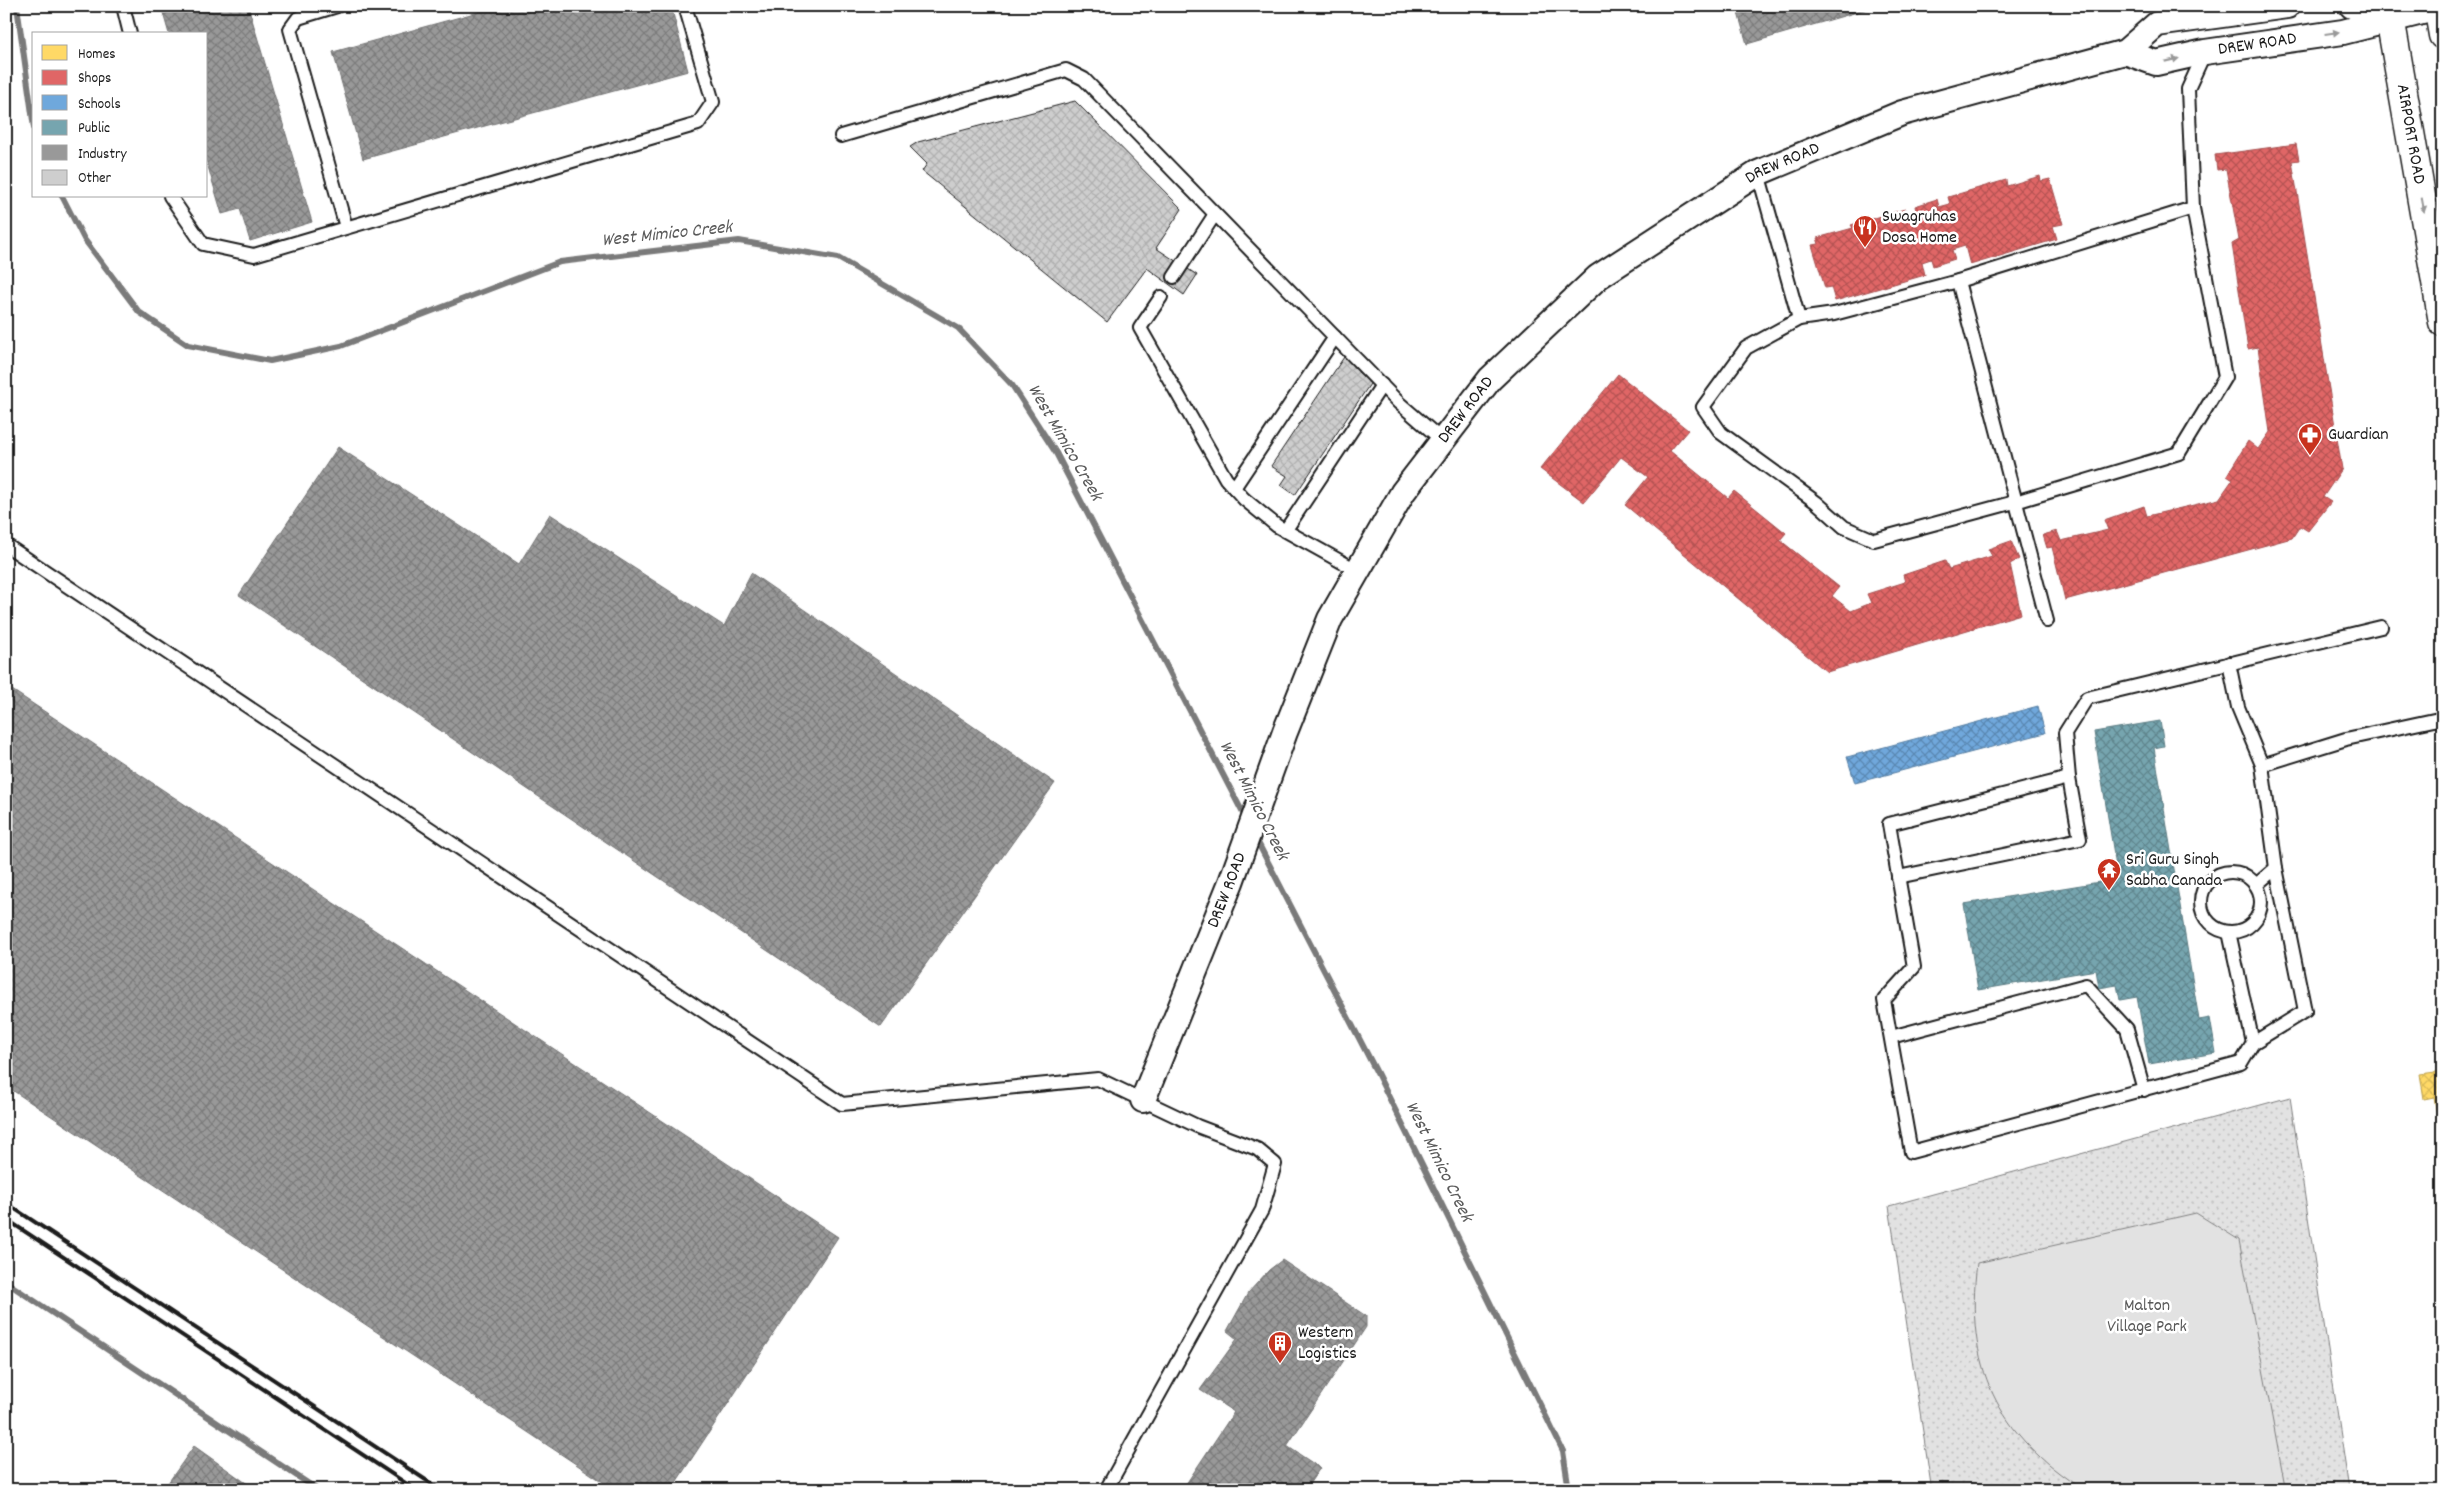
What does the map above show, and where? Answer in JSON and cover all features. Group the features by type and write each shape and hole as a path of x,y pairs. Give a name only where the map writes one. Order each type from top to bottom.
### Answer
{"main road":[{"path":"2438,7 2443,35"},
{"name":"AIRPORT ROAD","path":"2389,13 2443,322"}],"street":[{"name":"DREW ROAD","path":"1143,1100 1231,882 1285,732 1330,619 1403,492 1490,379 1598,277 1758,173 1902,113 2125,52 2157,24 2287,6"},
{"path":"2352,6 2389,13"},
{"name":"DREW ROAD","path":"2125,52 2156,63 2204,52 2343,32 2389,13 2438,7"}],"lane":[{"path":"123,6 130,32"},
{"path":"337,6 298,18 290,30 346,226"},
{"path":"171,198 203,244 254,254 698,124 713,102 685,6"},
{"path":"2193,208 1958,280 1834,314 1800,319 1746,348 1702,407 1721,433 1809,496 1844,528 1874,540 2016,502 2179,452 2225,377 2193,208 2189,158 2190,122 2188,88 2204,52"},
{"path":"841,136 1066,70 1084,79 1382,385 1443,441"},
{"path":"1758,173 1800,319"},
{"path":"1174,277 1216,214"},
{"path":"1958,280 2047,621"},
{"path":"1161,297 1140,328 1226,479 1244,499 1285,531 1358,571"},
{"path":"1234,488 1335,337"},
{"path":"1285,531 1382,385"},
{"path":"6,545 842,1104 1098,1079 1197,1126 1257,1149 1275,1164 1262,1210 1106,1490"},
{"path":"1898,877 2080,839 2069,778 2065,733 2087,698 2381,627"},
{"path":"2069,778 1889,824 1914,967 1884,1000 1911,1152 2241,1063 2253,1043 2305,1011 2276,868 2262,765 2238,708 2229,663"},
{"path":"2262,765 2346,739 2443,718"},
{"path":"2256,885 2276,868"},
{"path":"2231,872 2241,874 2256,885 2260,894 2259,913 2247,927 2229,932 2211,924 2205,916 2202,896 2206,887 2217,876 2231,872"},
{"path":"2229,932 2253,1043"},
{"path":"1891,1037 2086,984 2127,1030 2144,1090"}],"green space":[{"name":"Malton Village Park","path":"2290,1097 2349,1490 1914,1490 1931,1485 1889,1206"},
{"path":"2196,1213 2239,1240 2285,1487 2279,1490 2084,1490 2054,1469 2029,1446 2008,1421 1993,1394 1982,1365 1976,1333 1974,1300 1977,1263"}],"building: Homes":[{"path":"2443,1071 2443,1148 2434,1097 2424,1099 2420,1074"}],"building: Shops":[{"path":"2296,144 2299,160 2292,161 2342,469 2323,497 2331,502 2308,531 2300,526 2292,538 2065,600 2052,547 2047,548 2043,535 2057,531 2061,541 2108,530 2104,520 2144,506 2147,516 2219,499 2233,479 2227,475 2248,441 2258,449 2270,432 2258,347 2248,349 2232,244 2239,240 2226,169 2217,170 2215,155"},
{"path":"2040,176 2041,181 2050,179 2063,224 2053,226 2057,239 1970,265 1965,246 1952,250 1955,259 1933,266 1931,259 1922,262 1925,275 1835,301 1831,287 1825,288 1812,245 1819,244 1817,238 1853,228 1851,225 1905,209 1906,214 1916,211 1915,206 1937,199 1939,207 1950,204 1948,197 2006,180 2007,186"},
{"path":"1618,374 1688,430 1670,451 1728,498 1734,491 1786,533 1780,540 1839,587 1832,596 1851,611 1871,603 1867,594 1905,582 1903,575 1945,561 1949,569 1992,556 1988,549 2011,541 2019,559 2010,564 2021,614 1827,672 1625,505 1648,477 1621,457 1584,502 1540,469"}],"building: Schools":[{"path":"2038,706 2045,733 1855,783 1847,757"}],"building: Public":[{"name":"Sri Guru Singh Sabha Canada","path":"2160,721 2164,746 2154,748 2199,1020 2210,1018 2216,1053 2149,1064 2137,997 2120,1000 2117,985 2099,988 2096,970 1978,990 1964,904 2118,879 2094,732"}],"building: Industry":[{"path":"161,6 248,6 312,222 250,241 240,209 222,214 208,167 208,32 168,32"},
{"path":"500,6 671,6 688,71 363,159 333,52"},
{"path":"742,6 768,6 743,13"},
{"path":"1736,6 1878,6 1747,44"},
{"path":"338,447 519,564 550,514 724,626 751,573 1055,783 881,1027 239,595"},
{"path":"6,686 838,1237 671,1490 615,1490 6,1086"},
{"name":"Western Logistics","path":"1282,1260 1366,1316 1366,1327 1287,1446 1320,1468 1305,1490 1182,1490 1234,1412 1200,1390 1237,1339 1227,1331 1248,1293 1269,1270"},
{"path":"194,1446 256,1490 163,1490"}],"building: Other":[{"path":"1075,101 1182,209 1156,248 1197,275 1184,295 1147,268 1107,322 922,171 927,164 910,147 918,142"},
{"path":"1348,351 1365,362 1358,372 1372,381 1295,495 1281,485 1287,476 1271,466"}],"waterway":[{"name":"West Mimico Creek","path":"17,6 32,114"},
{"name":"West Mimico Creek","path":"63,198 84,239 139,312 188,345 270,361 341,346 560,262 739,241 838,258 958,328 1012,385 1056,453 1246,819"},
{"name":"West Mimico Creek","path":"1254,835 1377,1073 1563,1451 1569,1490"},
{"path":"6,1282 318,1490"}],"railway":[{"path":"6,1203 441,1490"},
{"path":"6,1219 416,1490"}],"place":[{"name":"Swagruhas Dosa Home","path":"1865,248"},
{"name":"Guardian","path":"2310,456"},
{"name":"Sri Guru Singh Sabha Canada","path":"2109,891"},
{"name":"Western Logistics","path":"1280,1364"}]}
